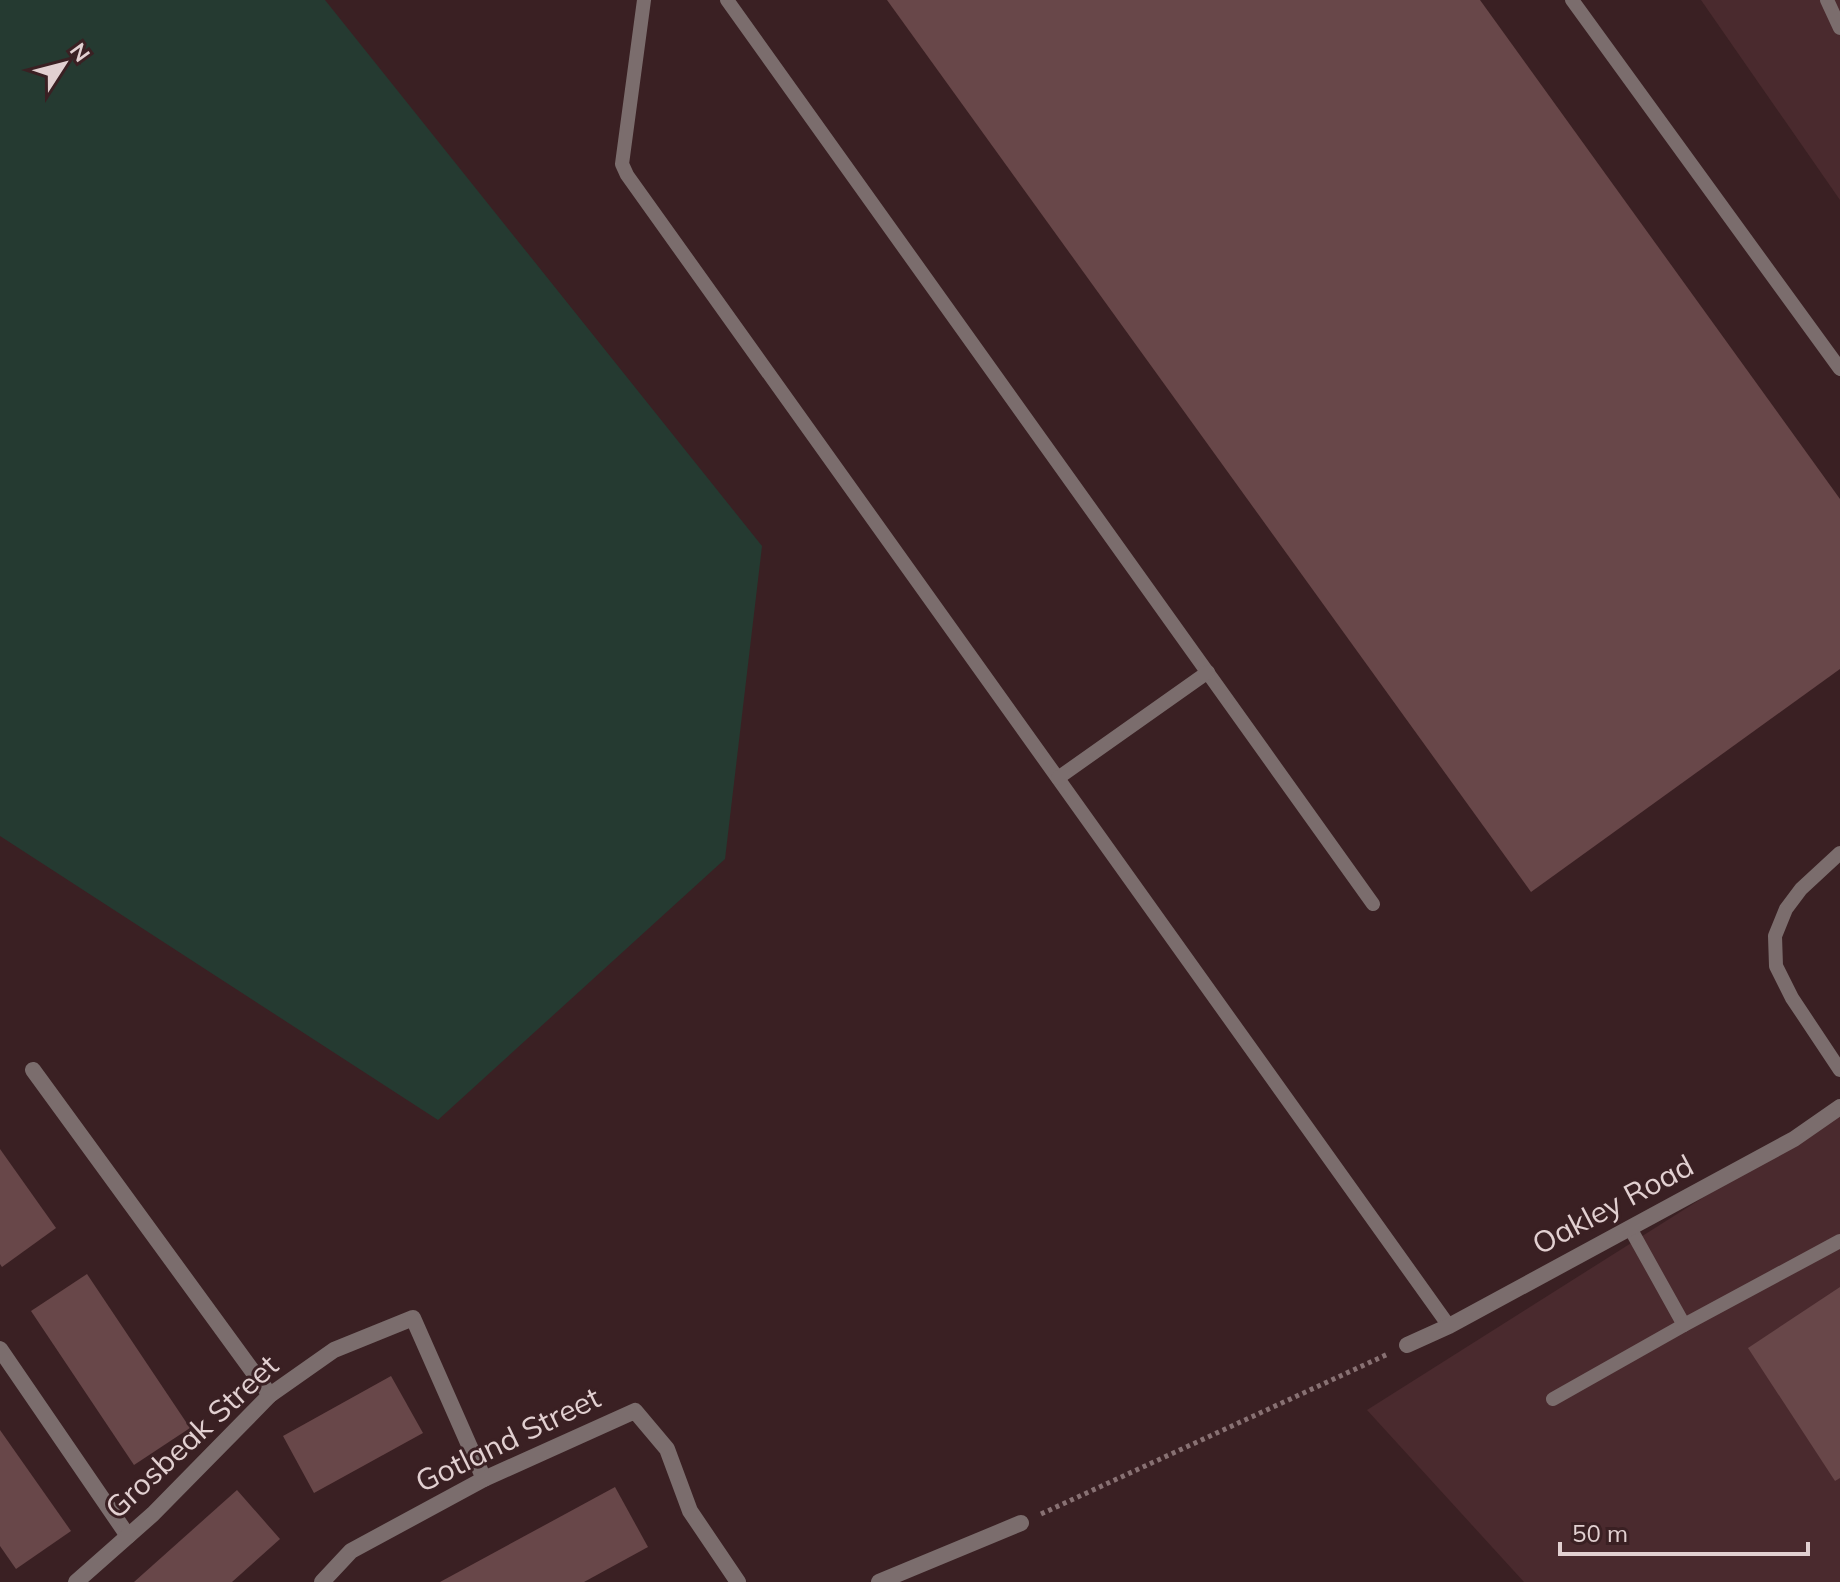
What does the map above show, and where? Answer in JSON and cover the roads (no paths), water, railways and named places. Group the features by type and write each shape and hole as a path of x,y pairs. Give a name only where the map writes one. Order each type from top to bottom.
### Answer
{"street":[{"path":"33,1070 270,1395"},
{"name":"Oakley Road","path":"1407,1345 1449,1326 1794,1139 1840,1107"},
{"name":"Grosbeak Street","path":"76,1582 153,1514 270,1395 334,1350 413,1318 484,1479"},
{"path":"0,1349 128,1536"},
{"name":"Gotland Street","path":"322,1582 351,1551 484,1479 635,1411 667,1449 690,1511 738,1582"},
{"path":"879,1582 1021,1523"}],"lane":[{"path":"644,0 622,164 627,175 1449,1326"},
{"path":"727,0 1373,904"},
{"path":"1572,0 1840,369"},
{"path":"1827,0 1840,28"},
{"path":"1058,778 1208,672"},
{"path":"1840,853 1801,889 1786,909 1775,936 1776,966 1792,998 1840,1070"},
{"path":"1630,1228 1684,1325"},
{"path":"1553,1399 1840,1241"}]}
